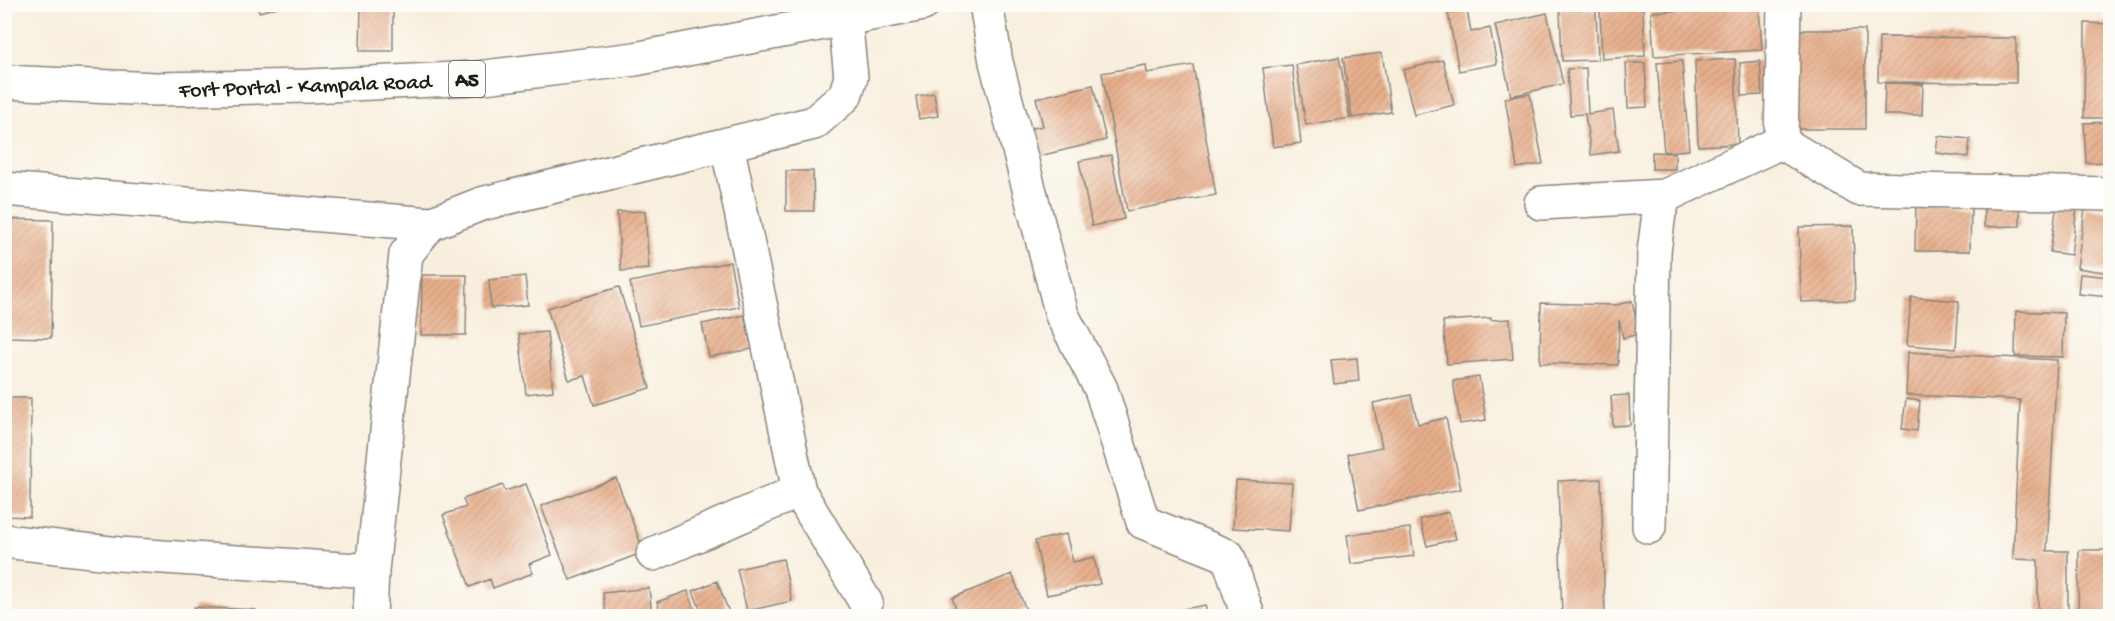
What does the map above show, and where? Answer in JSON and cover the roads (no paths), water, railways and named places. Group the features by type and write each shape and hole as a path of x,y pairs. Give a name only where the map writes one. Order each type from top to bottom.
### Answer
{"street":[{"name":"Fort Portal - Kampala Road","path":"4,82 156,89 309,86 476,78 635,59 923,4"},
{"path":"986,4 996,62 1062,315 1101,389 1143,522 1228,556 1248,616"},
{"path":"1781,142 1784,4"},
{"path":"4,189 430,224 481,204 813,123 845,96 851,77 845,19"},
{"path":"1781,142 1859,189 2110,194"},
{"path":"1541,203 1665,196 1781,142"},
{"path":"727,144 799,491 866,603"},
{"path":"1649,526 1654,252 1659,213 1665,196"},
{"path":"370,616 372,571 406,254 430,224"},
{"path":"653,554 799,491"},
{"path":"4,541 119,554 372,571"}]}
